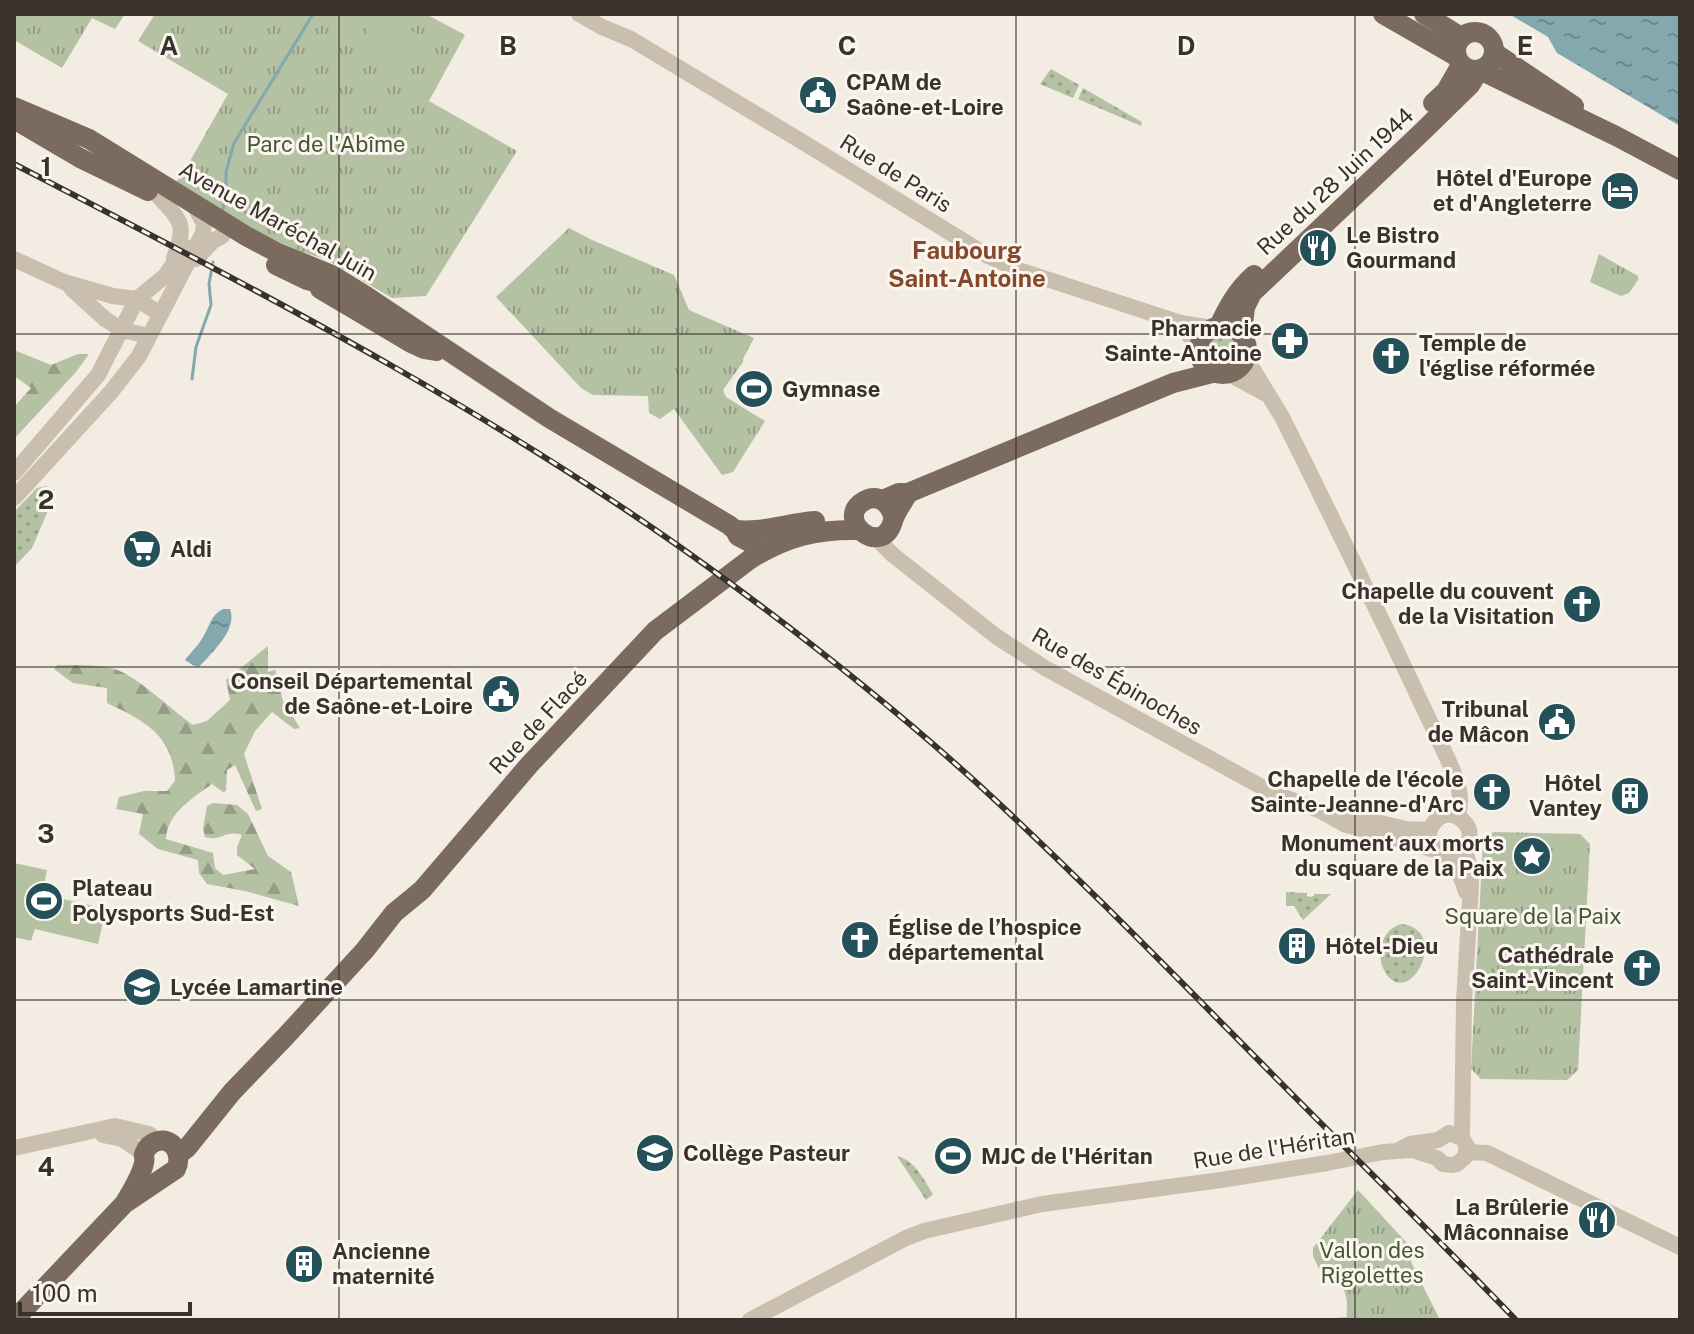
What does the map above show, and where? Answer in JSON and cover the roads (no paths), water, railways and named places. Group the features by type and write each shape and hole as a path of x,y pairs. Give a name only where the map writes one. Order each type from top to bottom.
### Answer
{"main road":[{"path":"1383,14 1508,86 1616,136 1680,170"},
{"path":"1424,14 1467,60 1490,64 1495,53"},
{"path":"1467,60 1473,32 1480,32 1491,40 1495,53 1616,136"},
{"name":"Rue du 28 Juin 1944","path":"1215,327 1242,286 1446,91 1467,60"},
{"name":"Rue du 28 Juin 1944","path":"1242,335 1245,307 1252,293 1470,85 1467,60"},
{"name":"Avenue Maréchal Juin","path":"14,107 89,139 223,230 307,280 328,285 409,334 422,333"},
{"name":"Avenue Maréchal Juin","path":"14,118 70,132"},
{"name":"Avenue Maréchal Juin","path":"14,118 80,158 199,214"},
{"path":"70,132 80,158"},
{"name":"Avenue Maréchal Juin","path":"223,230 332,275 422,333"},
{"path":"307,280 411,343 424,349 448,351"},
{"path":"1215,327 1232,328 1242,335 1247,351 1239,368 1221,373 1204,366 1198,352 1201,338 1215,327"},
{"path":"422,333 549,418 735,530 755,555"},
{"name":"Rue de Flacé","path":"1173,383 1198,352"},
{"name":"Rue de Flacé","path":"755,555 814,532 876,521 899,493 908,493 1173,383 1221,373"},
{"name":"Rue de Flacé","path":"14,1320 124,1204 166,1176 155,1175 146,1168 158,1151 184,1129 359,945 378,933 394,913 422,890 530,764 655,631 787,531 815,521"},
{"name":"Rue de Flacé","path":"735,530 766,530 815,521 876,521"},
{"name":"Rue de Flacé","path":"124,1204 158,1151"}],"street":[{"name":"Rue de Paris","path":"579,14 631,39 996,260 1181,323 1215,327"},
{"path":"159,197 181,222 173,276"},
{"path":"14,498 111,392 139,356 160,314 199,214"},
{"path":"14,473 98,375 137,299 173,276 223,230"},
{"path":"14,259 64,282 113,296 137,299 160,314"},
{"path":"64,282 122,330 149,336"},
{"path":"1181,323 1198,352"},
{"path":"1246,358 1282,417 1459,783 1460,806 1450,816 1434,822 1430,841 1455,866 1469,906"},
{"path":"1221,373 1266,394"},
{"name":"Rue des Épinoches","path":"876,521 887,550 997,637 1045,668 1271,792 1354,827 1439,852"},
{"name":"Rue des Épinoches","path":"1321,811 1349,814 1406,829 1430,830"},
{"path":"1439,852 1453,856 1465,849 1469,841 1470,832 1466,823 1450,816"},
{"path":"1454,1141 1435,1149 1437,1158 1443,1164 1462,1161 1454,1141 1464,1111 1462,1094 1470,869 1465,849"},
{"path":"14,1148 115,1126 149,1134 158,1151"},
{"name":"Rue de l'Héritan","path":"1391,1151 1410,1144 1454,1141 1487,1153 1680,1247"},
{"name":"Rue de l'Héritan","path":"750,1320 924,1231 1042,1204 1221,1180 1391,1151 1412,1150 1437,1158"}],"water":[{"path":"1509,14 1680,14 1680,126 1557,53 1548,37"},
{"path":"223,609 230,609 231,617 222,640 199,667 185,660 213,618"}],"waterway":[{"path":"223,209 226,172 234,143 313,14"},
{"path":"192,379 196,347 211,305 209,284 213,262"}],"railway":[{"path":"14,164 291,310 472,413 649,525 797,633 920,733 1017,820 1516,1320"}],"place":[{"name":"CPAM de Saône-et-Loire","path":"818,95"},
{"name":"Hôtel d'Europe et d'Angleterre","path":"1620,191"},
{"name":"Le Bistro Gourmand","path":"1318,248"},
{"name":"Pharmacie Sainte-Antoine","path":"1290,341"},
{"name":"Temple de l'église réformée","path":"1391,356"},
{"name":"Gymnase","path":"754,389"},
{"name":"Aldi","path":"142,549"},
{"name":"Chapelle du couvent de la Visitation","path":"1582,604"},
{"name":"Conseil Départemental de Saône-et-Loire","path":"501,694"},
{"name":"Tribunal de Mâcon","path":"1557,722"},
{"name":"Chapelle de l'école Sainte-Jeanne-d'Arc","path":"1492,792"},
{"name":"Hôtel Vantey","path":"1630,796"},
{"name":"Monument aux morts du square de la Paix","path":"1532,856"},
{"name":"Plateau Polysports Sud-Est","path":"44,901"},
{"name":"Église de l’hospice départemental","path":"860,940"},
{"name":"Hôtel-Dieu","path":"1297,946"},
{"name":"Cathédrale Saint-Vincent","path":"1642,968"},
{"name":"Lycée Lamartine","path":"142,987"},
{"name":"Collège Pasteur","path":"655,1153"},
{"name":"MJC de l'Héritan","path":"953,1156"},
{"name":"La Brûlerie Mâconnaise","path":"1597,1220"},
{"name":"Ancienne maternité","path":"304,1264"}],"district":[{"name":"Faubourg Saint-Antoine","path":"967,265"}],"park label":[{"name":"Parc de l'Abîme","path":"326,144"},
{"name":"Square de la Paix","path":"1533,916"},
{"name":"Vallon des Rigolettes","path":"1372,1262"}]}
